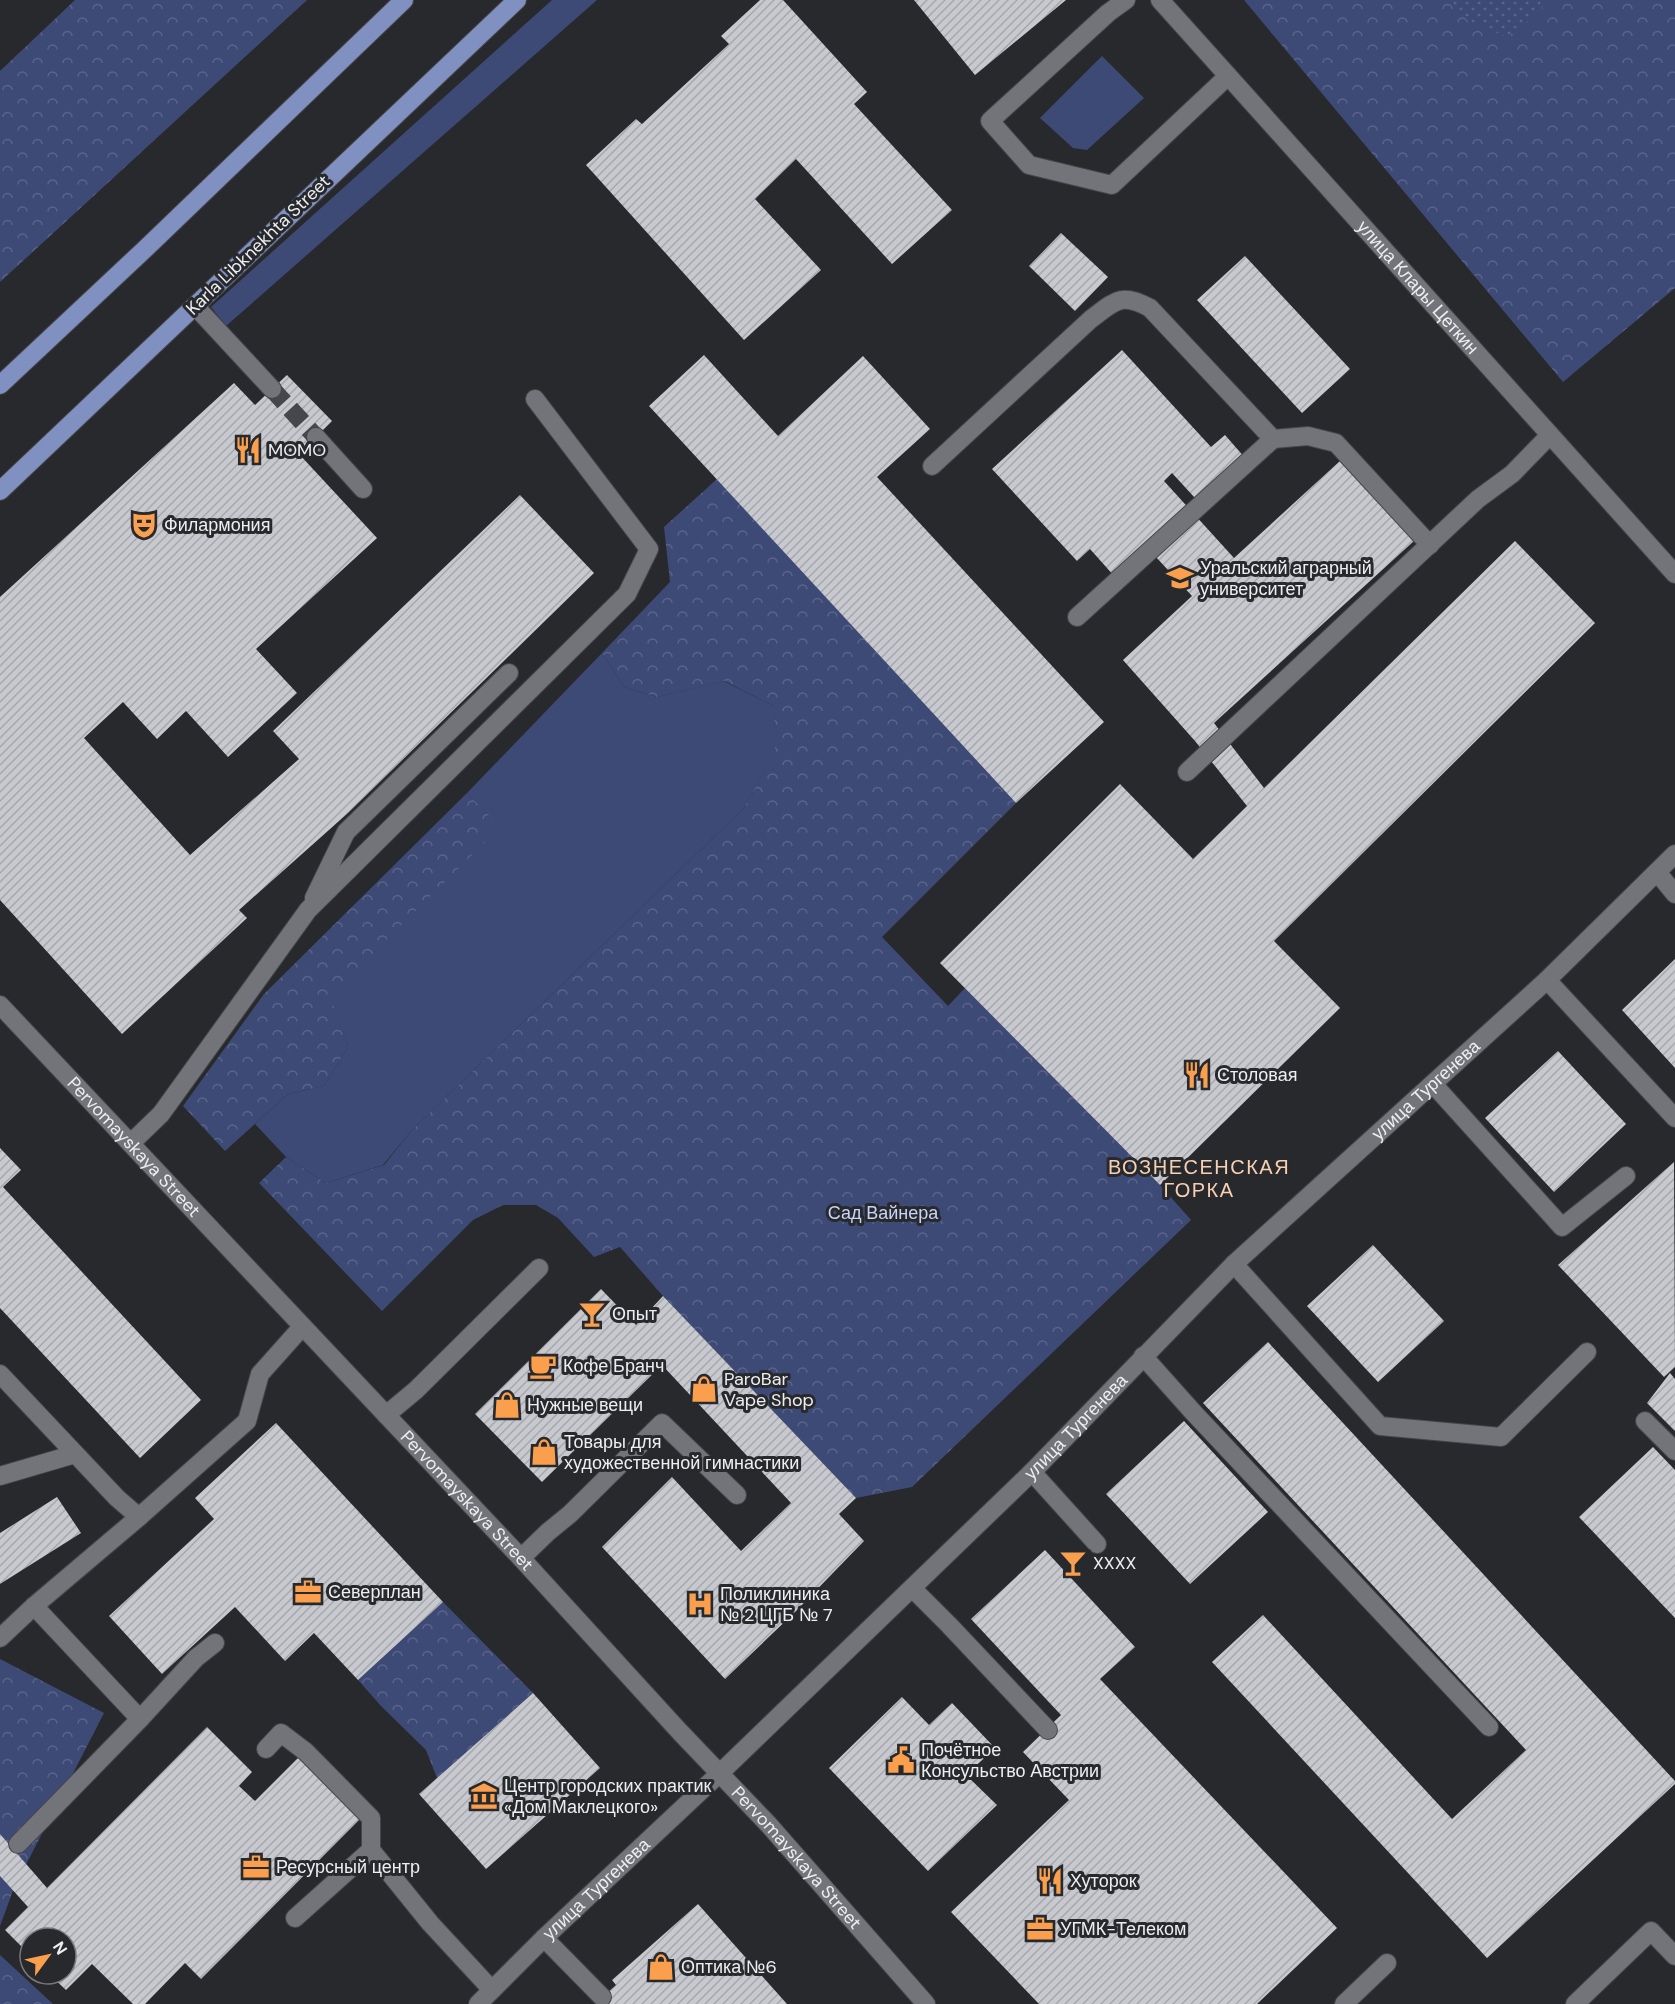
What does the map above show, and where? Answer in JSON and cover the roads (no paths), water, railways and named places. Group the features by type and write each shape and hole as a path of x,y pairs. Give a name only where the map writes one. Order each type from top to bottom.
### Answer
{"main road":[{"path":"0,385 404,0"},
{"name":"Karla Libknekhta Street","path":"0,491 517,0"}],"street":[{"path":"1126,0 1108,13 990,121 1029,165 1112,185 1228,76"},
{"name":"улица Клары Цеткин","path":"1160,0 1675,574"},
{"path":"932,466 1091,319 1115,301 1134,299 1150,308 1273,439"},
{"path":"195,306 272,389"},
{"path":"131,1143 161,1114 308,910 627,594 649,549 535,399"},
{"path":"1187,772 1478,499 1512,474 1550,435"},
{"path":"1077,617 1273,439 1308,436 1336,444 1430,545"},
{"path":"316,437 363,489"},
{"path":"308,910 346,832 508,673"},
{"name":"улица Тургенева","path":"478,2004 544,1938 720,1773 1032,1472 1234,1264 1547,980 1675,854"},
{"path":"1657,872 1675,894"},
{"path":"1547,980 1675,1118"},
{"name":"Pervomayskaya Street","path":"0,1005 521,1558 768,1825 926,2004"},
{"path":"1433,1084 1562,1227 1626,1176"},
{"path":"1234,1264 1380,1426 1501,1437 1587,1352"},
{"path":"386,1416 416,1390 539,1268"},
{"path":"0,1638 247,1420 260,1374 302,1327"},
{"path":"1143,1356 1489,1727"},
{"path":"0,1374 117,1498 139,1517"},
{"path":"1645,1420 1675,1451"},
{"path":"521,1558 570,1514 662,1423 737,1495"},
{"path":"0,1476 75,1454"},
{"path":"1032,1472 1097,1544"},
{"path":"912,1588 950,1625 1048,1730"},
{"path":"34,1606 140,1719"},
{"path":"18,1844 196,1658 215,1643"},
{"path":"266,1749 281,1733 306,1752 371,1818 371,1850 430,1923 492,1990"},
{"path":"295,1918 371,1850"},
{"path":"1575,2004 1651,1931 1675,1956"},
{"path":"544,1938 602,1997"},
{"path":"1344,2004 1387,1963"}],"tunnel":[{"path":"272,389 316,437"}],"place":[{"name":"MOMO","path":"248,450"},
{"name":"Филармония","path":"144,525"},
{"name":"Уральский аграрный университет","path":"1180,578"},
{"name":"Столовая","path":"1197,1075"},
{"name":"Опыт","path":"592,1314"},
{"name":"Кофе Бранч","path":"543,1366"},
{"name":"ParoBar Vape Shop","path":"704,1389"},
{"name":"Нужные вещи","path":"507,1405"},
{"name":"Товары для художественной гимнастики","path":"544,1452"},
{"name":"XXXX","path":"1073,1563"},
{"name":"Северплан","path":"308,1592"},
{"name":"Поликлиника № 2 ЦГБ № 7","path":"700,1604"},
{"name":"Почётное Консульство Австрии","path":"901,1760"},
{"name":"Центр городских практик «Дом Маклецкого»","path":"484,1796"},
{"name":"Ресурсный центр","path":"256,1867"},
{"name":"Хуторок","path":"1050,1881"},
{"name":"УГМК-Телеком","path":"1040,1929"},
{"name":"Оптика №6","path":"661,1967"}],"district":[{"name":"ВОЗНЕСЕНСКАЯ ГОРКА","path":"1199,1178"}],"park label":[{"name":"Сад Вайнера","path":"883,1213"}]}
